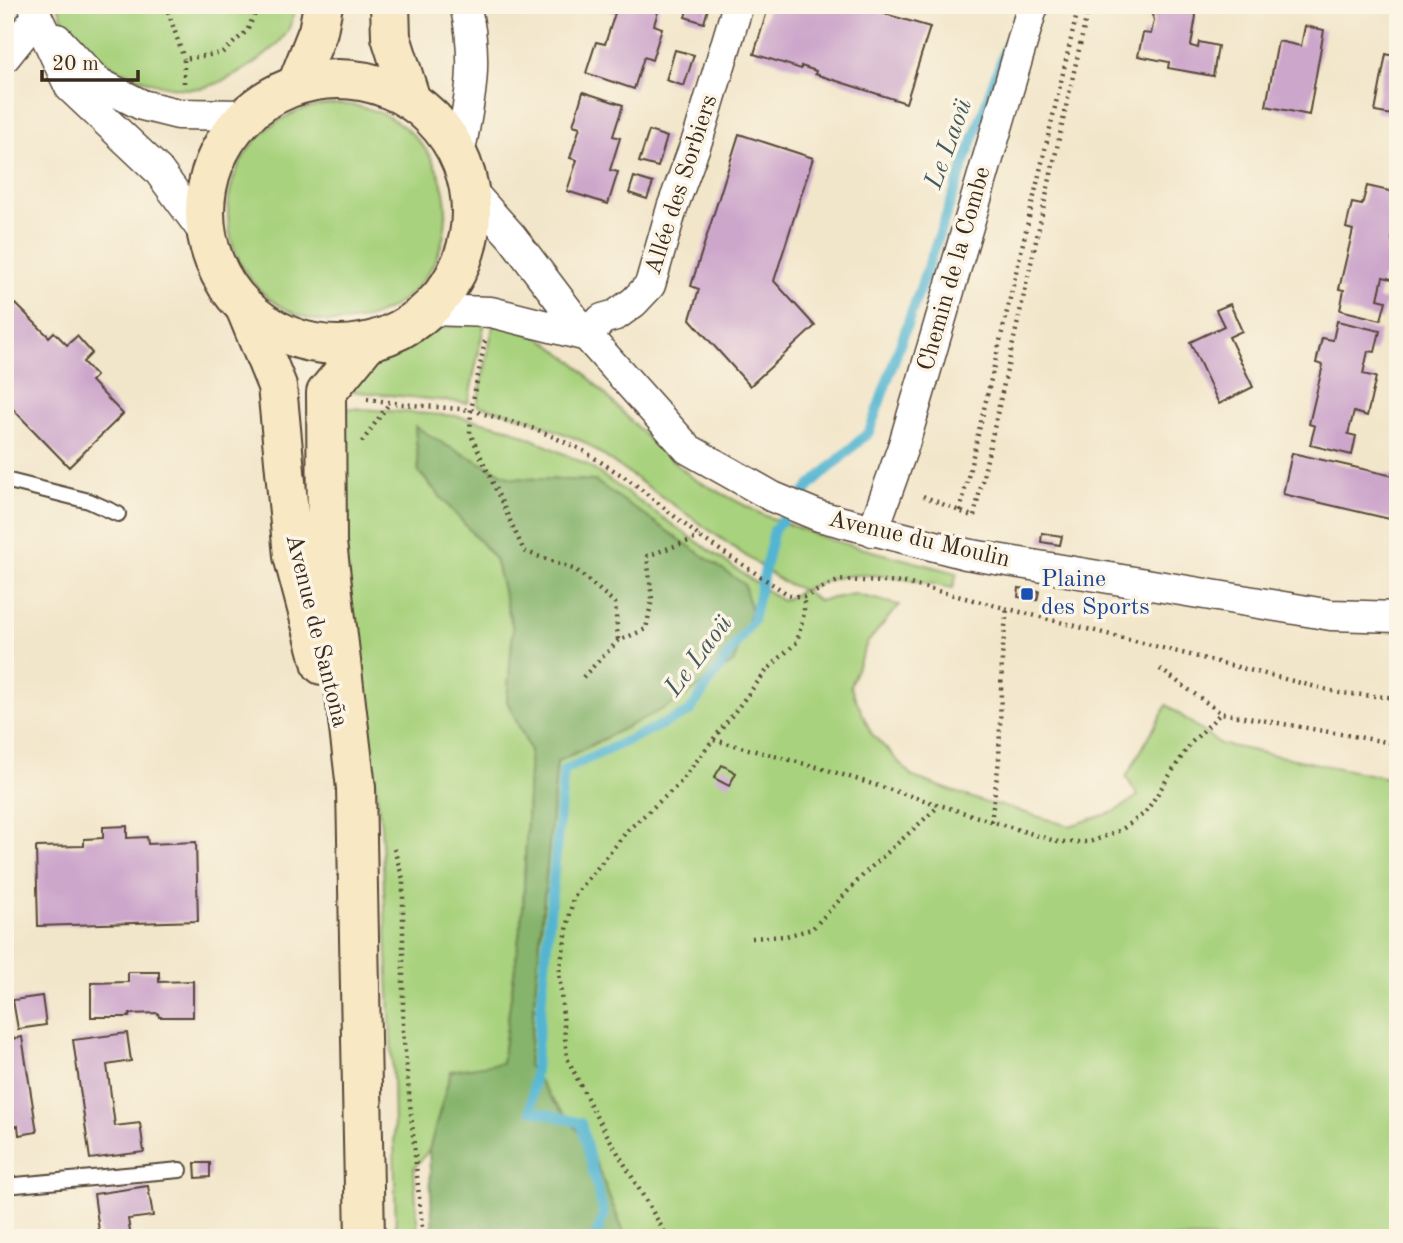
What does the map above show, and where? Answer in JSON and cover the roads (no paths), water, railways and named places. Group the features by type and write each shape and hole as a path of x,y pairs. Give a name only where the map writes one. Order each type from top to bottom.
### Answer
{"main road":[{"path":"297,84 317,31 323,5"},
{"path":"390,5 391,37 411,100"},
{"path":"336,78 375,83 411,100 439,124 464,172 470,234 456,275 429,310 401,331 367,343 324,346 283,334 246,310 220,276 206,235 205,192 219,150 245,115 269,97 297,84 336,78"},
{"name":"Avenue de Santoña","path":"246,310 277,386 293,556 356,788"},
{"name":"Avenue de Santoña","path":"365,1238 356,788 327,543 326,393 367,343"}],"street":[{"path":"464,5 471,29 472,90 464,172"},
{"name":"Allée des Sorbiers","path":"587,335 602,319 625,309 650,285 738,5"},
{"name":"Chemin de la Combe","path":"873,531 904,444 1033,5"},
{"path":"5,57 35,11"},
{"path":"35,11 97,82 142,105 178,114 245,115"},
{"path":"35,11 70,87 158,170 206,235"},
{"name":"Avenue du Moulin","path":"464,172 587,335 688,450 773,497 819,516 934,548 1331,615 1398,617"},
{"path":"429,310 491,312 587,335"}],"lane":[{"path":"5,480 89,501 118,514"},
{"path":"5,1186 180,1170"}],"waterway":[{"name":"Le Laoü","path":"595,1238 604,1215 581,1123 531,1110 564,770 689,712 753,620 774,530 811,485 869,432 1007,44"}],"place":[{"name":"Plaine des Sports","path":"1027,594"}]}
